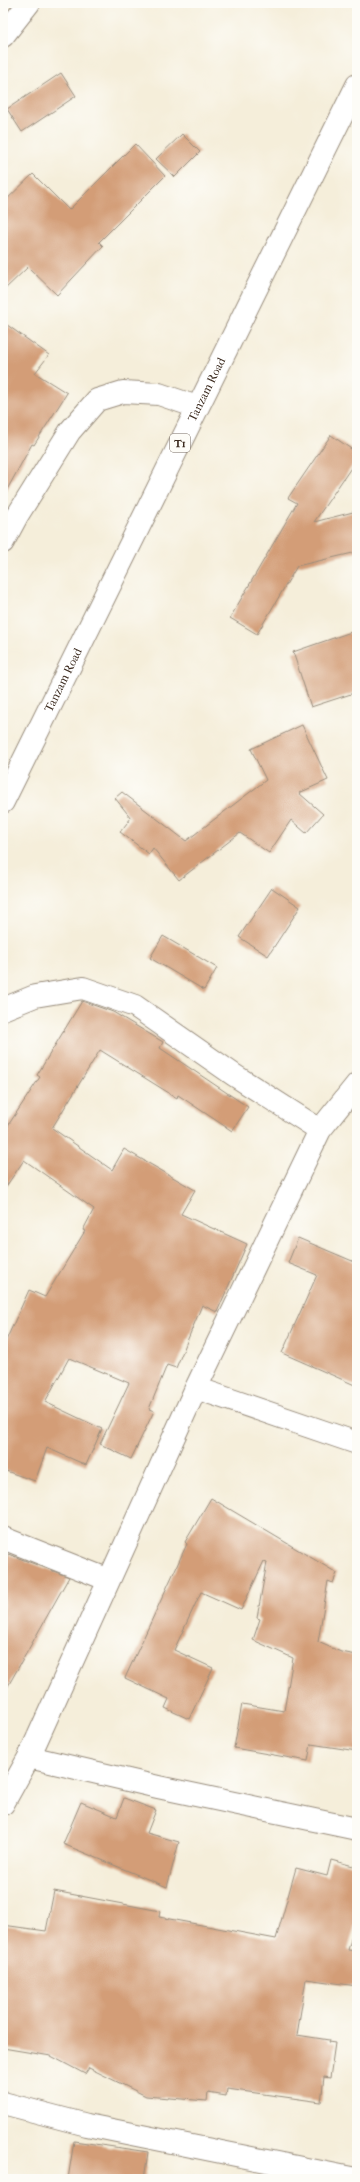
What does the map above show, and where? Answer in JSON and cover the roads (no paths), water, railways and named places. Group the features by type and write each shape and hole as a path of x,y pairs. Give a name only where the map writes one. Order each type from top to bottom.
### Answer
{"main road":[{"path":"3,36 29,3"},
{"name":"Tanzam Road","path":"3,802 357,85"},
{"path":"3,542 10,510 70,431 97,400 123,392 159,394 198,407"},
{"path":"3,1009 35,996 83,988 136,1006 234,1075 320,1130"},
{"path":"3,1804 29,1757 196,1388 320,1130 357,1084"},
{"path":"196,1388 357,1443"},
{"path":"3,1538 109,1580"},
{"path":"29,1757 158,1787 357,1829"},
{"path":"3,2103 88,2125 356,2179"}]}
